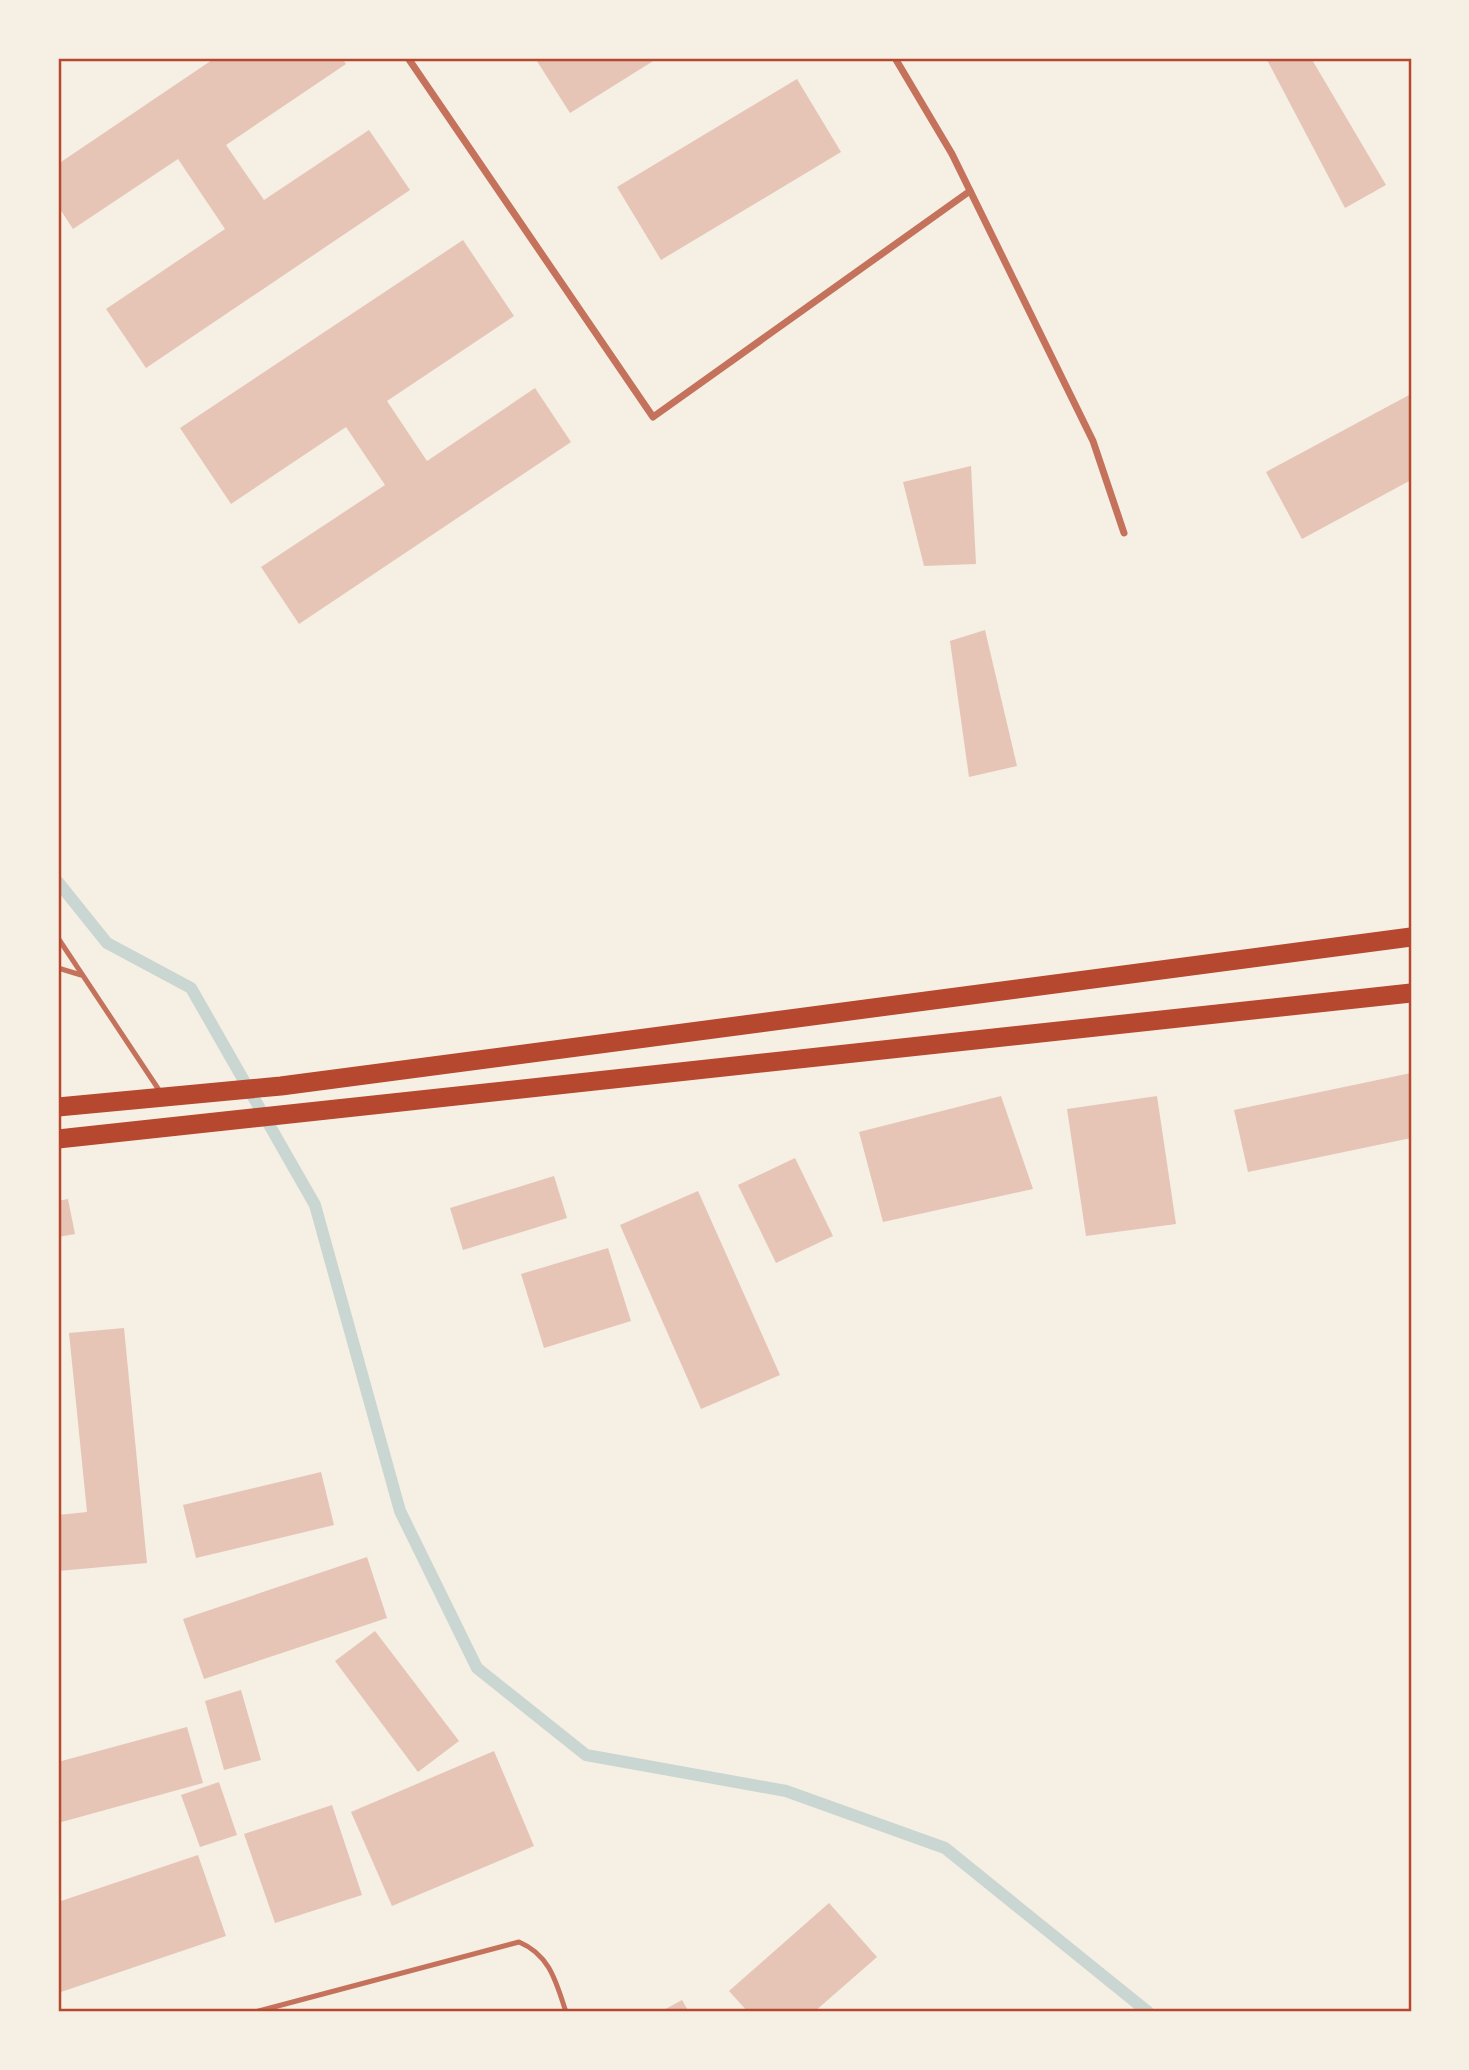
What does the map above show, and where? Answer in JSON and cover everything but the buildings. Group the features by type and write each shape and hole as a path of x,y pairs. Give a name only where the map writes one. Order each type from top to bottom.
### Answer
{"highway":[{"path":"58,1107 281,1086 1411,937"},
{"path":"58,1139 1411,993"}],"street":[{"path":"408,58 653,418 970,191"},
{"path":"895,58 970,191 1093,441 1124,533"}],"lane":[{"path":"58,938 163,1096"},
{"path":"58,968 81,975"},
{"path":"256,2012 519,1942 537,1949 553,1972 566,2012"}],"waterway":[{"path":"58,882 107,943 191,988 315,1205 400,1511 477,1668 586,1755 786,1791 945,1848 1148,2012"}]}
